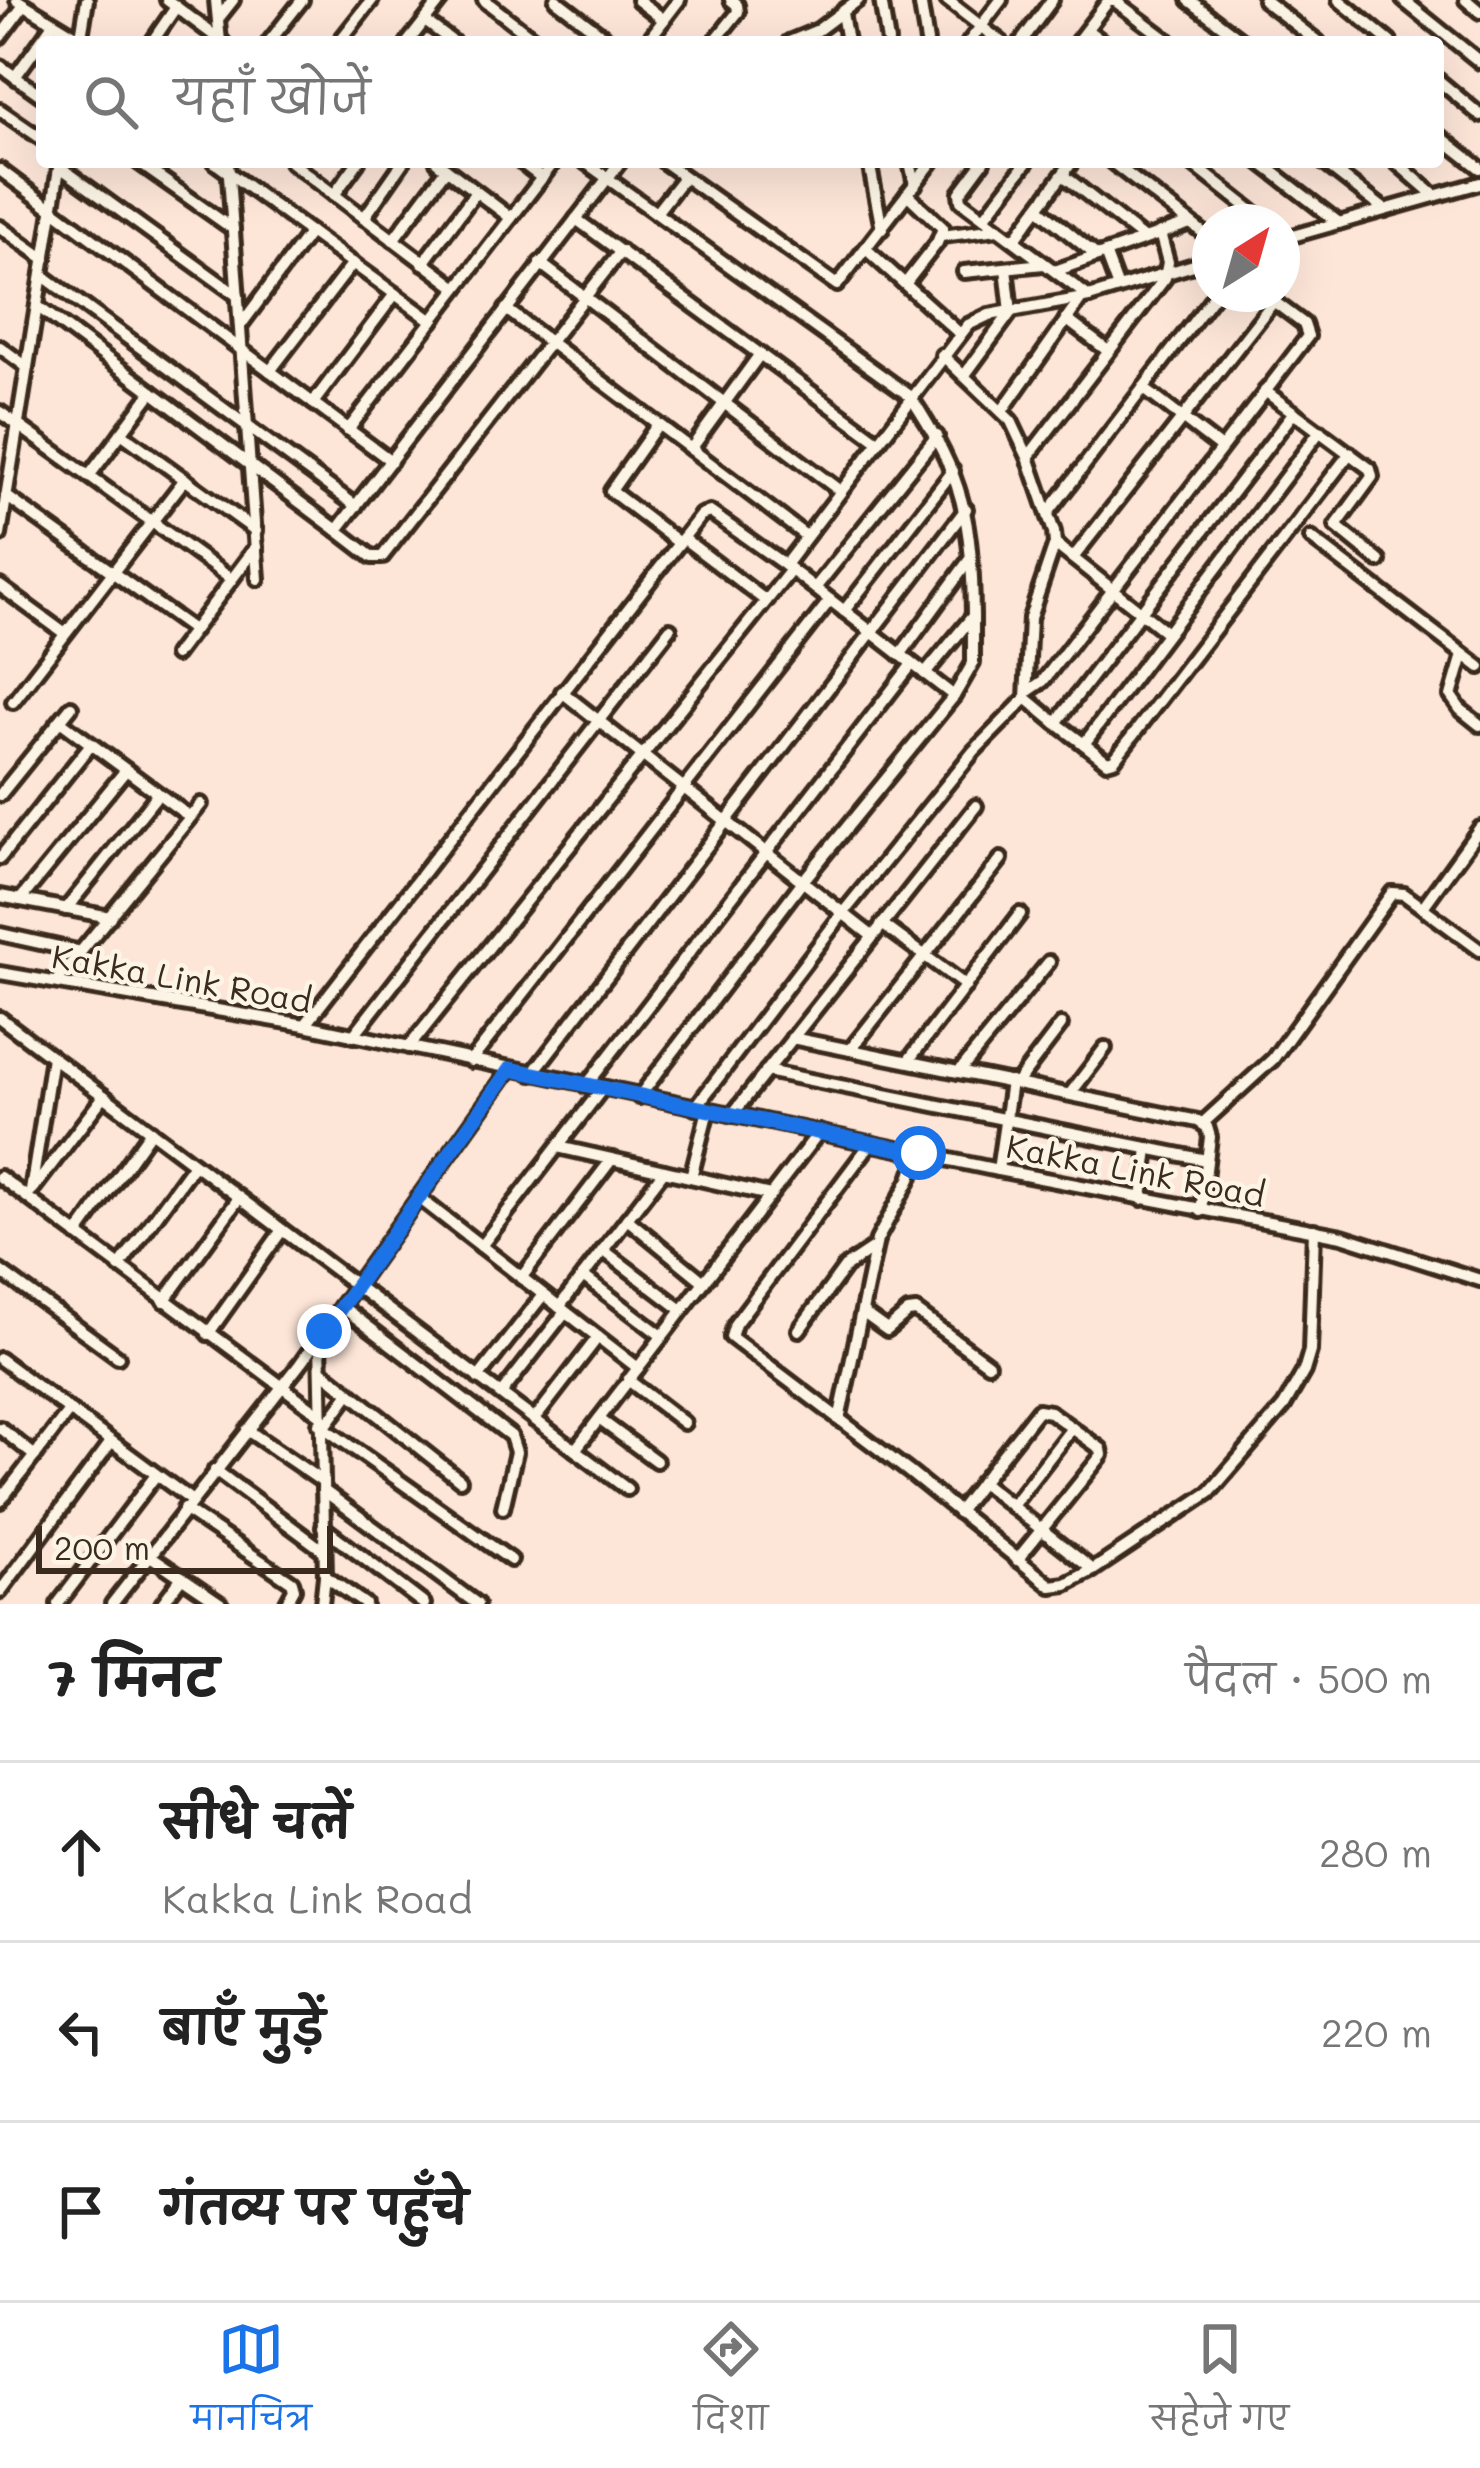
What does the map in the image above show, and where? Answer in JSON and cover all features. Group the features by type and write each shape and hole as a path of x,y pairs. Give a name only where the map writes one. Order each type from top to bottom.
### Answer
{"street":[{"path":"81,36 87,0"},
{"path":"216,0 220,36"},
{"path":"218,19 233,0"},
{"path":"274,36 302,0"},
{"path":"344,36 372,0"},
{"path":"413,36 442,0"},
{"path":"484,0 530,36"},
{"path":"556,0 603,36"},
{"path":"638,0 664,20"},
{"path":"652,36 680,0"},
{"path":"719,36 738,12 731,0"},
{"path":"805,36 858,0"},
{"path":"881,0 887,36"},
{"path":"920,0 926,36"},
{"path":"947,0 994,36"},
{"path":"974,36 1001,0"},
{"path":"1025,36 1052,0"},
{"path":"1082,36 1112,0 1162,36"},
{"path":"1189,0 1236,36"},
{"path":"1264,0 1310,36"},
{"path":"1339,0 1383,36"},
{"path":"1403,0 1480,62"},
{"path":"1466,0 1480,12"},
{"path":"0,37 20,2 73,36"},
{"path":"155,36 171,4 214,36"},
{"path":"842,13 846,36"},
{"path":"425,21 445,36"},
{"path":"44,36 53,24"},
{"path":"1087,30 1095,36"},
{"path":"15,77 36,48"},
{"path":"0,66 36,92"},
{"path":"1444,85 1480,115"},
{"path":"0,110 36,135"},
{"path":"1444,140 1480,168"},
{"path":"0,535 59,168"},
{"path":"64,168 238,296"},
{"path":"147,168 233,229"},
{"path":"228,168 259,579"},
{"path":"229,168 432,321"},
{"path":"299,168 457,288"},
{"path":"334,195 354,168"},
{"path":"364,218 399,168"},
{"path":"393,240 441,168"},
{"path":"445,168 511,218"},
{"path":"529,168 542,178"},
{"path":"348,430 550,168"},
{"path":"594,168 910,396 937,436 952,471 966,509 972,556 974,663 954,696 803,881 639,1097"},
{"path":"337,530 616,168"},
{"path":"673,168 832,284 841,282 928,168"},
{"path":"870,168 882,229"},
{"path":"905,284 941,236 940,222 911,190 910,168"},
{"path":"979,168 959,196 1085,298"},
{"path":"984,218 1018,168"},
{"path":"1014,240 1068,168"},
{"path":"1120,168 1190,223"},
{"path":"1198,168 1243,204"},
{"path":"1268,168 1339,223"},
{"path":"1331,168 1385,210"},
{"path":"1403,168 1435,196"},
{"path":"0,170 391,461"},
{"path":"1063,175 1144,239"},
{"path":"656,213 684,177"},
{"path":"1300,234 1480,183"},
{"path":"423,262 476,192"},
{"path":"1038,208 1101,254 1118,288"},
{"path":"575,219 878,441"},
{"path":"964,272 1050,267 1190,223"},
{"path":"941,236 999,229"},
{"path":"2,231 44,259"},
{"path":"240,326 310,232"},
{"path":"1028,458 1168,272 1160,233"},
{"path":"866,249 959,332"},
{"path":"37,306 372,557 382,557 621,251"},
{"path":"270,371 353,263"},
{"path":"540,263 840,490"},
{"path":"409,1047 766,601 806,536 959,332 978,319 1085,298 1192,265"},
{"path":"964,376 1011,312 1006,268"},
{"path":"42,274 356,506"},
{"path":"313,403 395,294"},
{"path":"1002,411 1085,298"},
{"path":"506,309 806,536"},
{"path":"1048,513 1201,312"},
{"path":"1073,558 1258,312"},
{"path":"691,1178 702,1109 843,913 974,751 1043,681 1265,391 1309,331 1287,312"},
{"path":"1066,320 1108,351"},
{"path":"0,347 27,367"},
{"path":"691,449 760,355"},
{"path":"942,355 1002,411 1028,458 1048,513 1055,544 1030,618 1026,695 1108,762 1350,453"},
{"path":"1143,388 1221,448"},
{"path":"1265,391 1370,469 1372,477 1336,526 1379,561"},
{"path":"88,476 152,392"},
{"path":"0,412 231,579"},
{"path":"1056,723 1294,412"},
{"path":"658,424 610,491 766,601"},
{"path":"1084,744 1320,431"},
{"path":"122,433 256,531"},
{"path":"815,588 937,436"},
{"path":"844,611 952,471"},
{"path":"13,702 185,479"},
{"path":"5,486 112,573 193,630"},
{"path":"532,1074 966,509"},
{"path":"305,1025 700,515 710,512 788,567 954,696"},
{"path":"1311,538 1480,668"},
{"path":"1055,544 1167,633"},
{"path":"175,655 256,546"},
{"path":"900,655 972,556"},
{"path":"0,586 64,634"},
{"path":"471,1061 830,600"},
{"path":"925,674 973,616"},
{"path":"353,1036 670,629"},
{"path":"1463,655 1451,696 1480,725"},
{"path":"586,1085 912,664"},
{"path":"562,692 872,936"},
{"path":"0,795 71,707"},
{"path":"60,721 190,817"},
{"path":"0,858 91,744"},
{"path":"20,900 126,770"},
{"path":"66,908 158,794"},
{"path":"56,982 201,804"},
{"path":"732,1114 976,806"},
{"path":"1424,907 1480,828"},
{"path":"850,1050 1001,859"},
{"path":"1203,1124 1273,1059 1386,898 1397,892 1480,950"},
{"path":"0,896 110,916"},
{"path":"908,1061 1020,914"},
{"path":"882,924 965,986"},
{"path":"0,934 81,952"},
{"path":"959,1072 1049,962"},
{"name":"Kakka Link Road","path":"0,973 305,1025 998,1170 1314,1230 1480,1280"},
{"path":"0,1018 627,1489"},
{"path":"998,1170 1014,1082 1061,1025"},
{"path":"792,1038 1203,1124 1210,1137 1202,1210"},
{"path":"1070,1094 1105,1048"},
{"path":"29,1194 52,1057"},
{"path":"112,1604 320,1337 510,1069"},
{"path":"766,1071 1206,1160"},
{"path":"481,1246 602,1089"},
{"path":"29,1194 104,1096"},
{"path":"76,1235 151,1131"},
{"path":"575,1450 819,1132"},
{"path":"871,1143 730,1333 744,1349 1051,1586 1093,1570 1216,1487 1284,1406 1310,1351 1314,1230"},
{"path":"558,1147 770,1195"},
{"path":"1142,1199 1148,1148"},
{"path":"839,1420 875,1247 919,1153"},
{"path":"521,1278 612,1160"},
{"path":"119,1267 194,1164"},
{"path":"501,1394 664,1171"},
{"path":"0,1177 29,1194 320,1422 511,1560"},
{"path":"418,1197 638,1368"},
{"path":"164,1301 239,1198"},
{"path":"627,1219 704,1282"},
{"path":"208,1334 281,1230"},
{"path":"799,1330 845,1267 875,1247"},
{"path":"603,1250 682,1310"},
{"path":"0,1271 118,1357"},
{"path":"583,1276 662,1336"},
{"path":"478,1378 543,1294"},
{"path":"341,1306 512,1436 516,1452 503,1508"},
{"path":"862,1312 887,1330 916,1311 988,1364"},
{"path":"320,1337 322,1604"},
{"path":"534,1420 598,1337"},
{"path":"0,1359 292,1582 294,1589 286,1604"},
{"path":"321,1370 460,1480"},
{"path":"628,1380 684,1423"},
{"path":"320,1422 350,1393"},
{"path":"958,1512 1038,1410 1048,1410 1072,1428 1102,1454 1017,1560"},
{"path":"0,1501 69,1411"},
{"path":"599,1419 656,1461"},
{"path":"0,1428 35,1456"},
{"path":"1012,1506 1072,1428"},
{"path":"247,1430 477,1604"},
{"path":"0,1592 111,1442"},
{"path":"215,1470 324,1551"},
{"path":"58,1604 156,1475"},
{"path":"981,1482 1093,1570"},
{"path":"323,1528 424,1604"},
{"path":"149,1556 215,1602"},
{"path":"325,1576 365,1604"},
{"path":"162,1604 182,1577"}],"route":[{"path":"324,1331 510,1069 919,1153"}]}
